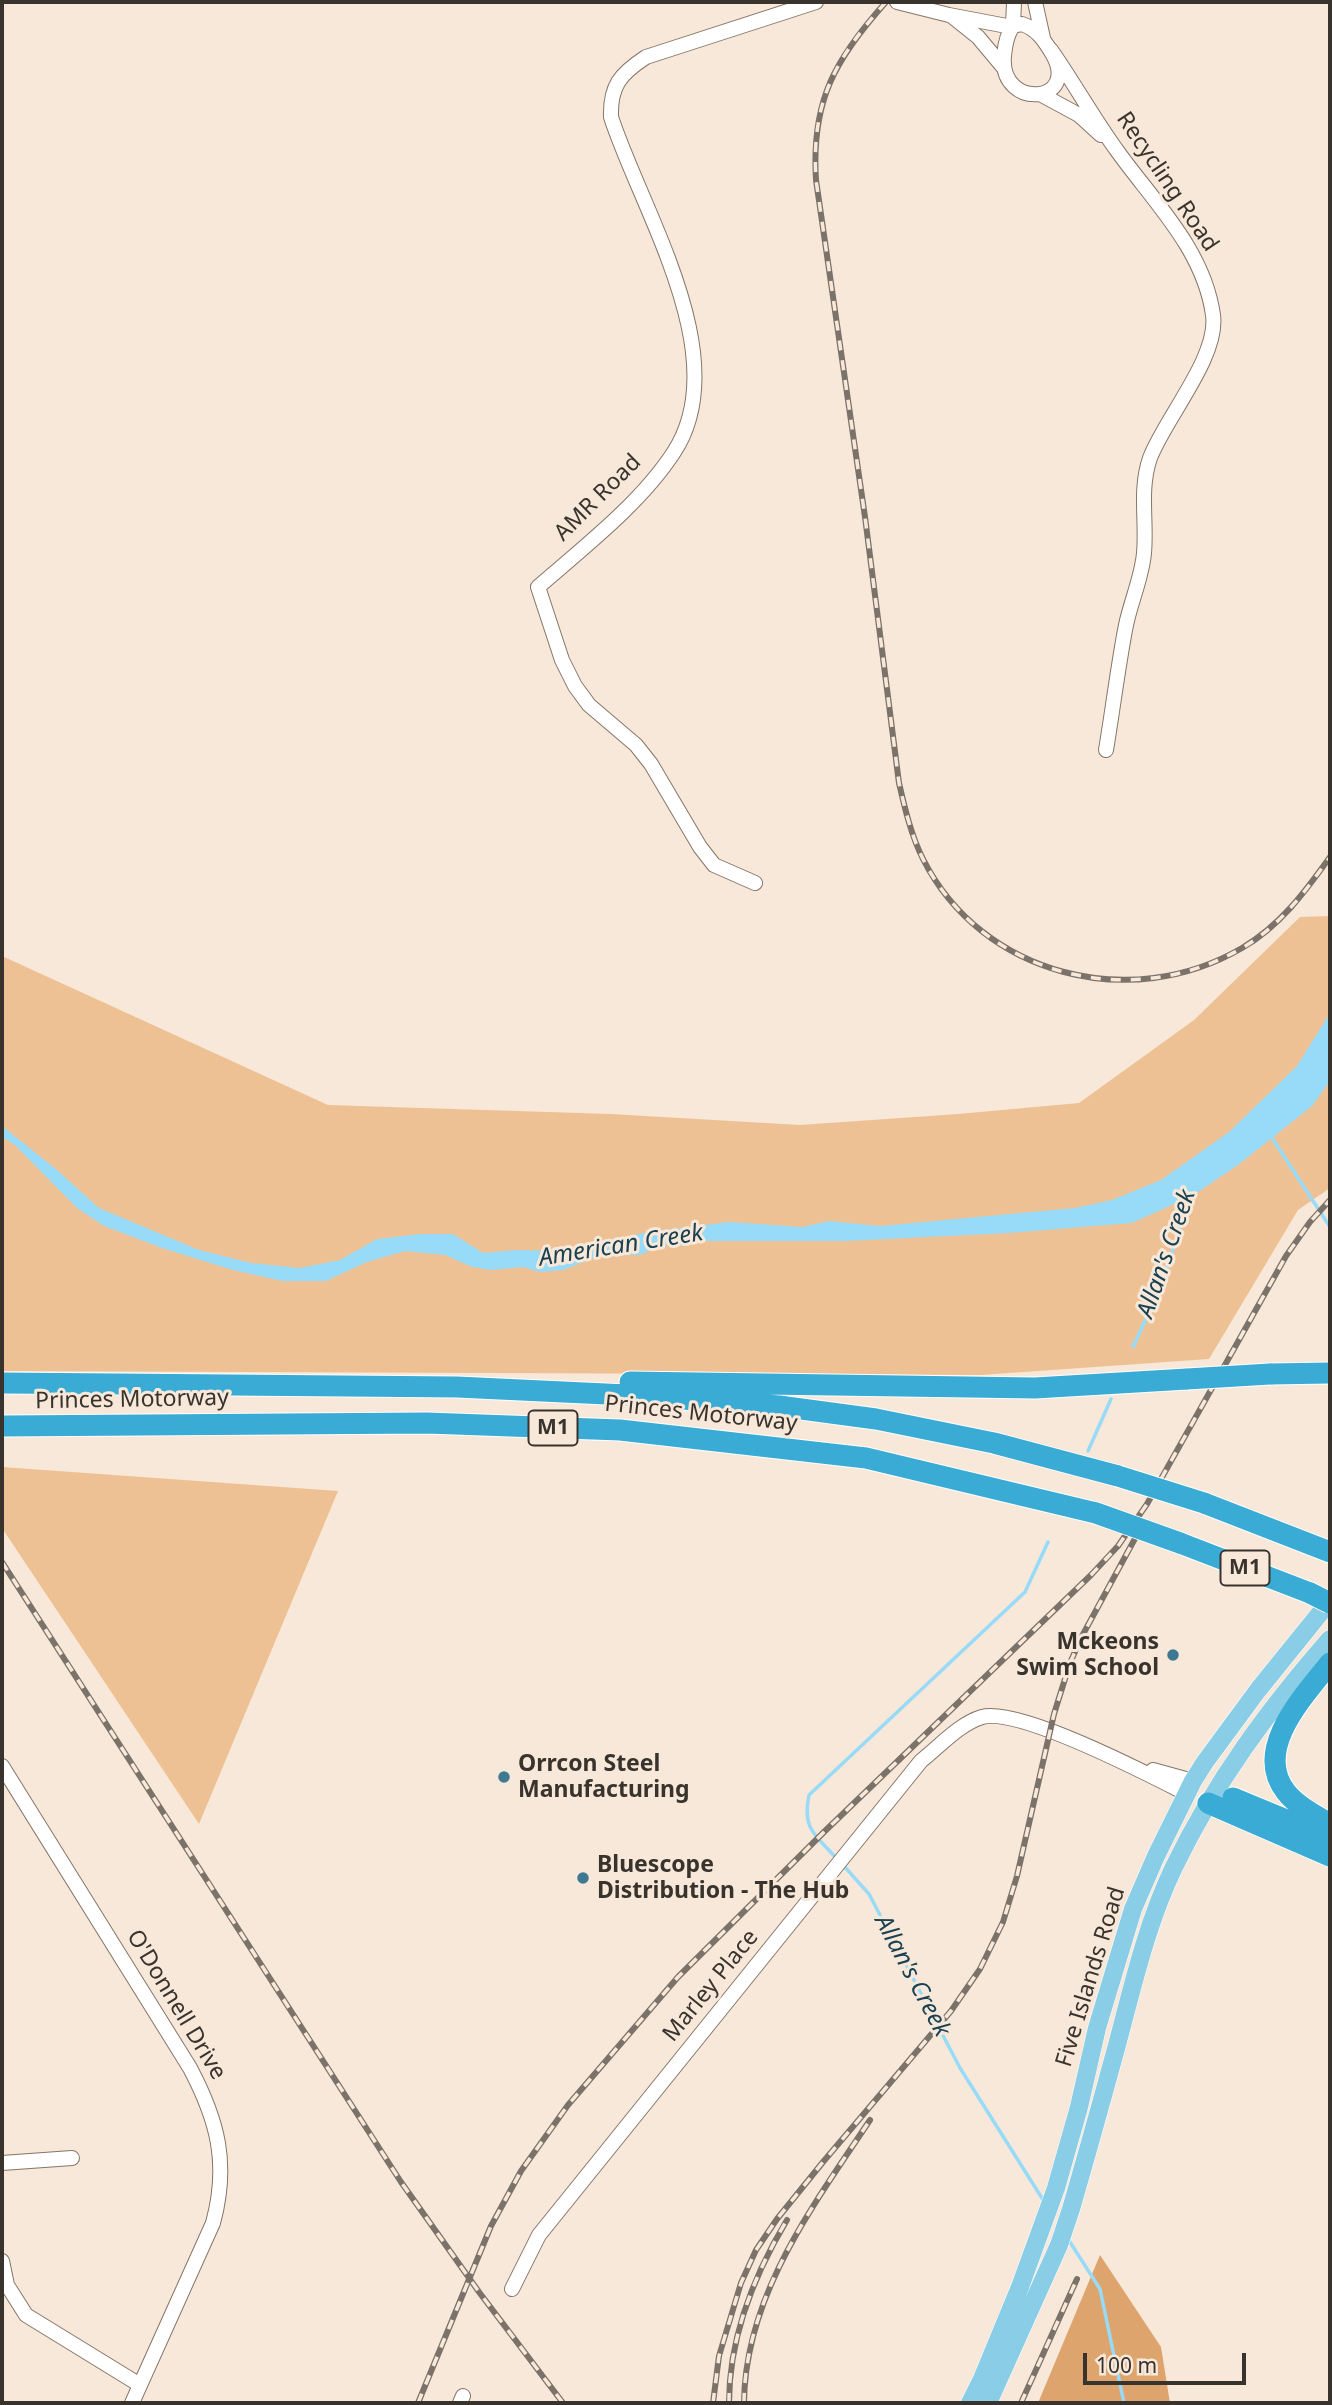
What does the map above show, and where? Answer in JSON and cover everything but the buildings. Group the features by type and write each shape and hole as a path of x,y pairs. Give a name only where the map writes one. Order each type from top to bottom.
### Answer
{"highway":[{"path":"457,1387 574,1381 1035,1388 1330,1373"},
{"name":"Princes Motorway","path":"2,1383 457,1387 779,1406 876,1419 994,1443 1118,1476 1204,1503 1325,1550"},
{"name":"Princes Motorway","path":"2,1426 427,1423 620,1430 866,1458 1096,1513 1330,1602"},
{"path":"1330,1663 1289,1718 1279,1735 1276,1749 1279,1779 1285,1791 1298,1804 1330,1824"},
{"path":"1211,1797 1330,1838"},
{"path":"1211,1797 1330,1856"}],"main road":[{"name":"Five Islands Road","path":"970,2403 1044,2224 1056,2188 1079,2107 1097,2028 1133,1909 1190,1788 1258,1690 1330,1602"},
{"name":"Five Islands Road","path":"988,2403 1059,2245 1135,1978 1173,1869 1211,1797 1238,1754 1330,1639"},
{"path":"1190,1788 1211,1797"}],"street":[{"name":"AMR Road","path":"755,883 714,865 700,847 651,764 636,745 590,705 575,685 562,660 538,587 626,509 674,452 684,433 693,398 693,350 689,322 680,291 611,117 611,98 617,83 627,69 646,57 816,2"},
{"path":"897,2 949,15 1013,26 1026,25 1047,44 1057,63 1058,77 1052,89 1042,95"},
{"path":"1004,68 1005,46 1013,26 1014,2"},
{"name":"Recycling Road","path":"1035,2 1047,44 1117,151 1172,222 1185,244 1205,285 1214,327 1206,353 1158,441 1146,470 1143,498 1144,554 1126,624 1106,750"},
{"path":"949,15 967,27 1004,68 1017,89 1042,95 1066,107 1086,121 1117,151"},
{"name":"Marley Place","path":"512,2289 539,2235 921,1761 966,1724 985,1716 1003,1717 1050,1732 1190,1788"},
{"name":"O'Donnell Drive","path":"2,1766 190,2068 212,2113 216,2131 219,2180 218,2202 212,2223 132,2403"},
{"path":"2,2163 72,2158"},
{"path":"2,2261 7,2284 26,2315 140,2385"}],"shaded area":[{"path":"1330,916 1330,1188 1298,1210 1209,1359 981,1375 2,1371 2,956 328,1105 611,1114 800,1125 1079,1103 1194,1020 1300,917"},
{"path":"2,1467 338,1491 199,1824 2,1528"},
{"path":"1100,2255 1161,2347 1170,2403 1038,2403"}],"water":[{"name":"American Creek","path":"1330,1013 1330,1081 1312,1106 1238,1165 1192,1196 1132,1223 1009,1233 846,1241 701,1241 686,1246 662,1245 640,1255 602,1255 563,1270 540,1272 523,1267 491,1270 472,1267 445,1255 405,1251 367,1262 326,1281 282,1281 233,1270 104,1226 77,1208 15,1145 2,1137 2,1126 99,1208 199,1250 251,1263 300,1268 340,1260 377,1239 420,1234 453,1234 483,1253 517,1250 567,1251 648,1232 729,1222 802,1227 829,1221 880,1226 1075,1208 1112,1200 1161,1180 1229,1132 1297,1066"}],"waterway":[{"path":"1272,1138 1330,1227"},
{"name":"Allan's Creek","path":"1133,1347 1159,1290 1192,1192"},
{"name":"Allan's Creek","path":"1088,1451 1111,1399"},
{"name":"Allan's Creek","path":"837,1859 812,1831 807,1816 809,1795 1025,1592 1048,1542"},
{"name":"Allan's Creek","path":"843,1865 869,1894 960,2068 1045,2203"},
{"name":"Allan's Creek","path":"1068,2239 1100,2289 1124,2403"}],"railway":[{"path":"886,2 853,43 830,83 818,127 816,180 865,517 899,783 923,859 949,899 982,931 1021,956 1063,972 1108,979 1154,978 1199,968 1242,948 1280,919 1330,857"},
{"path":"418,2403 491,2226 521,2171 568,2105 678,1977 1118,1546 1147,1504 1286,1256 1310,1222 1330,1200"},
{"path":"713,2403 719,2356 741,2283 756,2250 823,2162 951,2011 980,1969 1003,1922 1017,1876 1054,1714 1070,1663 1138,1533"},
{"path":"2,1562 401,2182 479,2292 563,2403"},
{"path":"744,2403 747,2363 756,2325 769,2289 805,2219 870,2120"},
{"path":"729,2403 733,2355 746,2308 764,2263 787,2220"},
{"path":"1021,2403 1077,2279"}],"place":[{"name":"Mckeons Swim School","path":"1173,1655"},
{"name":"Orrcon Steel Manufacturing","path":"504,1777"},
{"name":"Bluescope Distribution - The Hub","path":"583,1878"}]}
